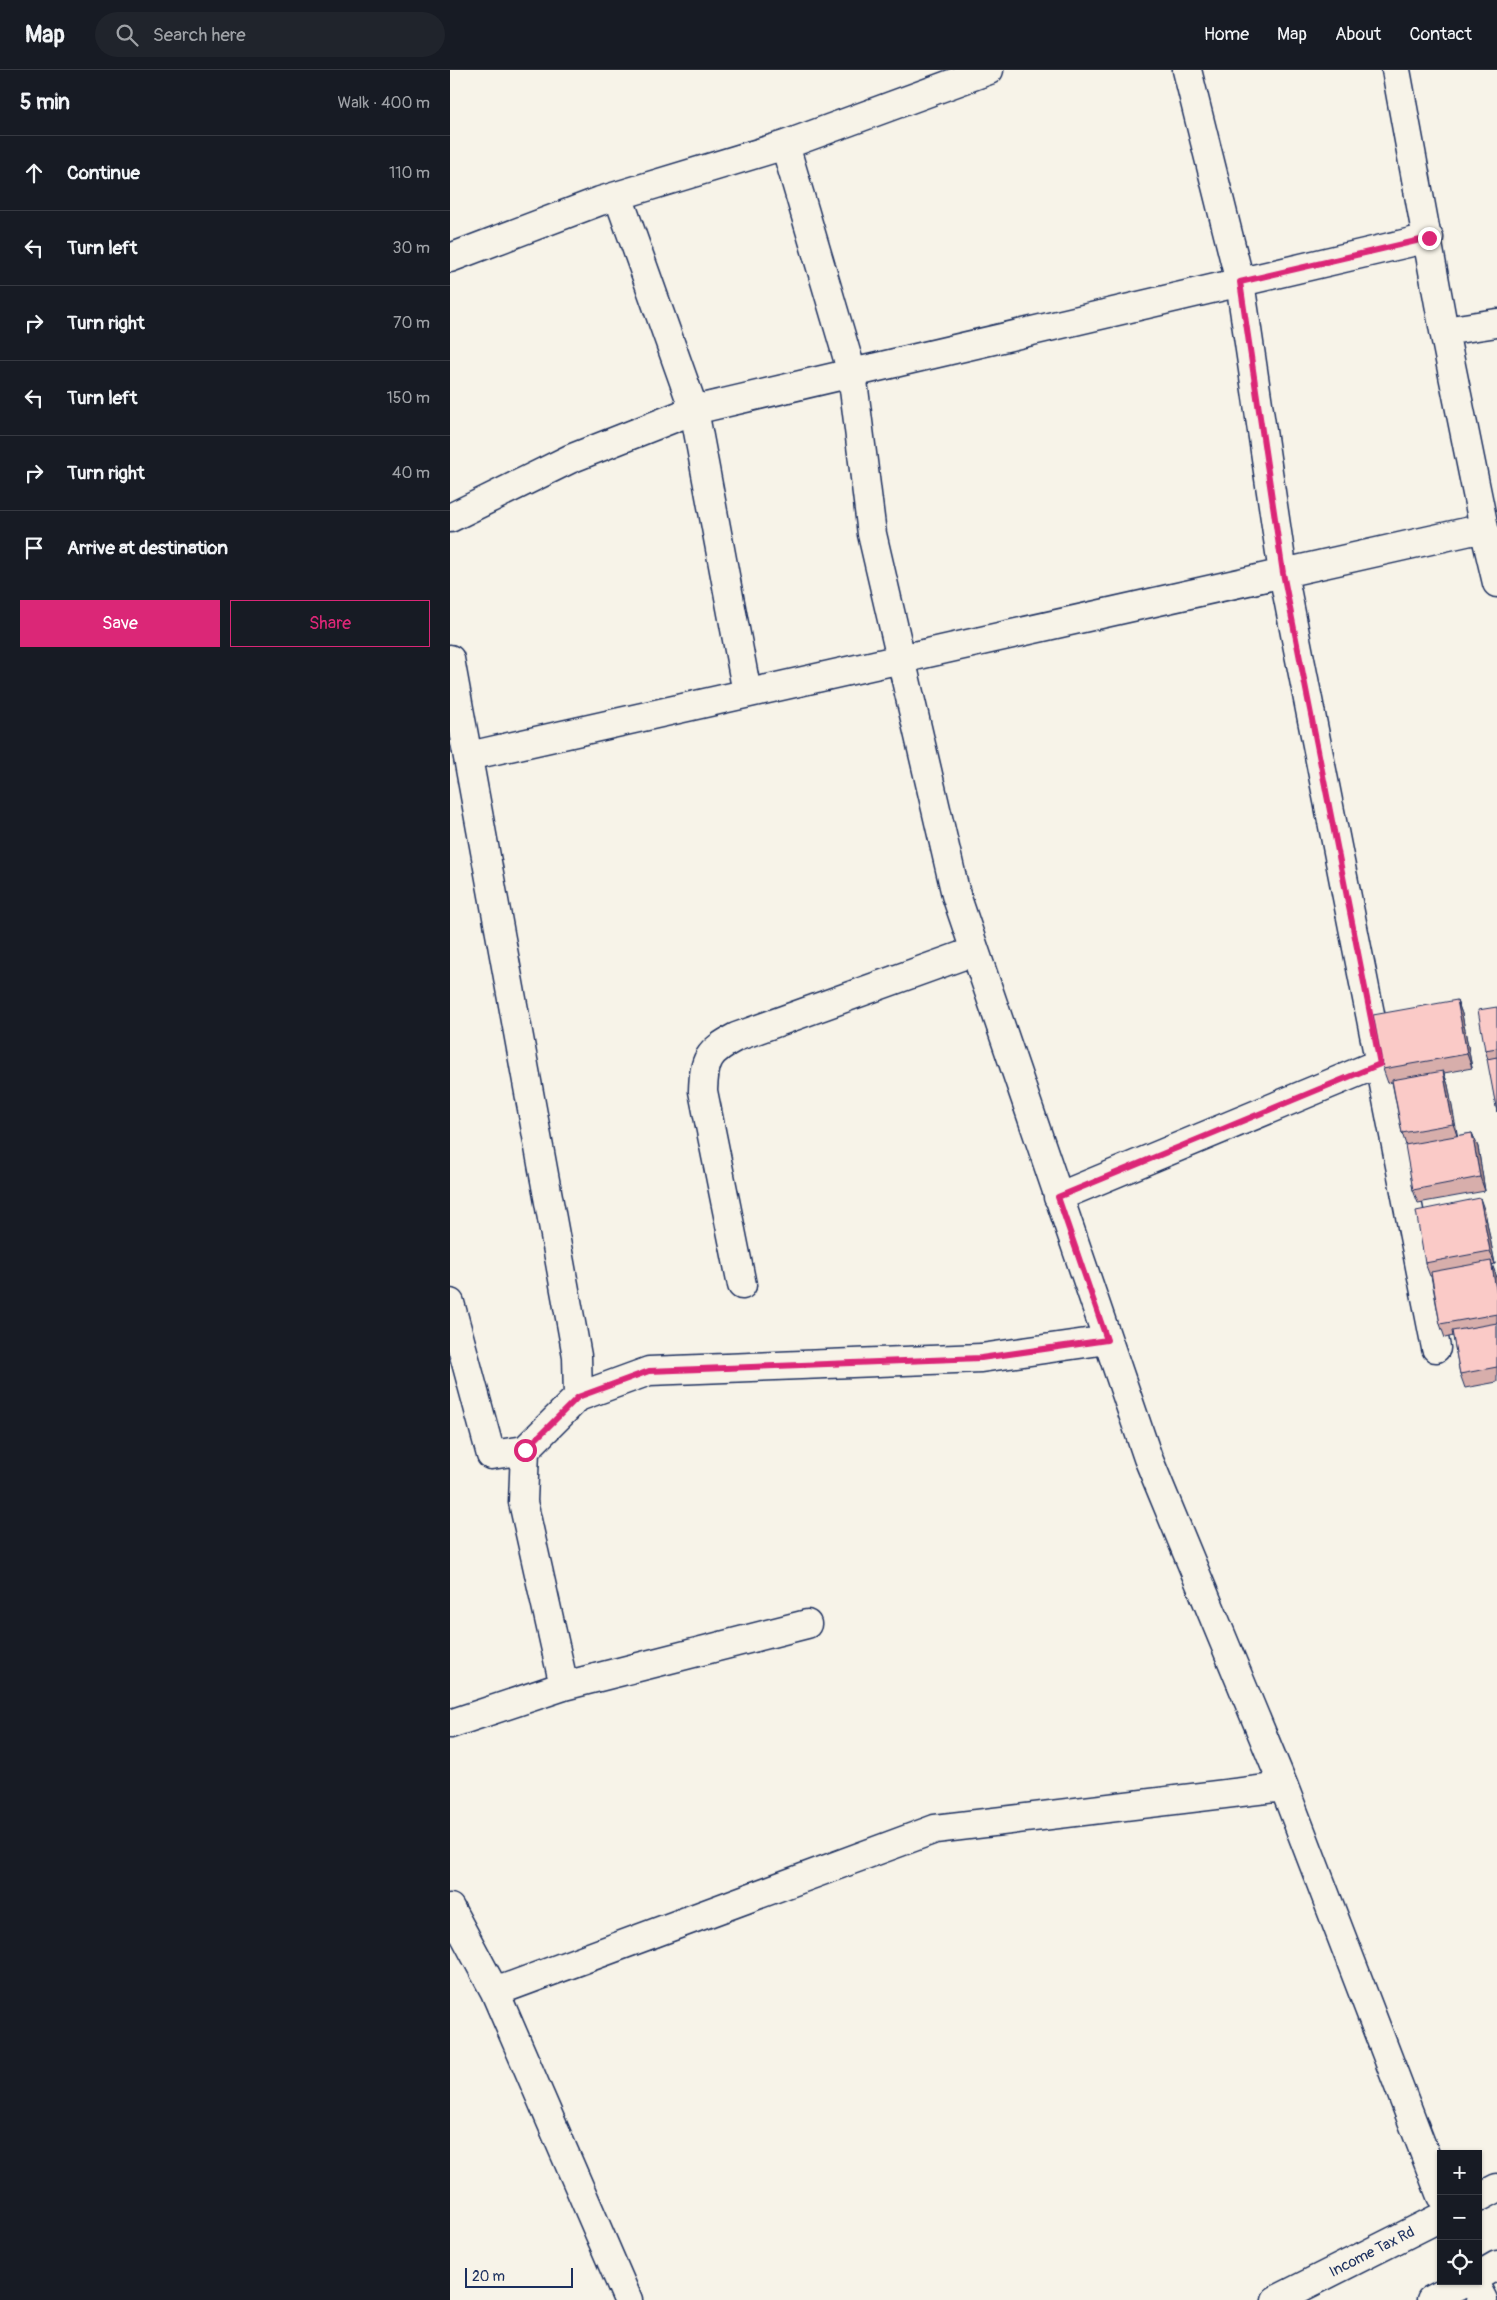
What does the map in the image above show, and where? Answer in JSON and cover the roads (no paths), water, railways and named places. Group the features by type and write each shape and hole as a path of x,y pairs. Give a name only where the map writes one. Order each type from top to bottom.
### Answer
{"street":[{"path":"450,258 618,196 785,145 989,70"},
{"path":"1187,70 1240,282 1283,573 1436,1348"},
{"path":"1396,70 1429,238 1444,332 1497,583"},
{"path":"785,145 852,373 872,534 956,895 1148,1458 1284,1787 1441,2195"},
{"path":"618,196 694,410 747,694"},
{"path":"450,518 570,459 694,410 1429,238"},
{"path":"1444,332 1497,323"},
{"path":"469,756 1484,528"},
{"path":"450,659 576,1356 578,1397"},
{"path":"742,1285 703,1091 704,1067 716,1048 736,1037 975,951"},
{"path":"1058,1197 1380,1064"},
{"path":"450,1303 490,1455 525,1450 578,1397 649,1371 981,1358 1107,1340"},
{"path":"525,1450 523,1502 564,1686"},
{"path":"450,1724 564,1686 807,1624"},
{"path":"495,1992 935,1828 1284,1787"},
{"path":"450,1908 495,1992 628,2300"},
{"path":"1482,2196 1497,2188"},
{"name":"Income Tax Rd","path":"1276,2300 1437,2219"},
{"path":"1482,2274 1497,2265"},
{"path":"1431,2300 1460,2285"},
{"path":"1475,2285 1483,2300"}]}
